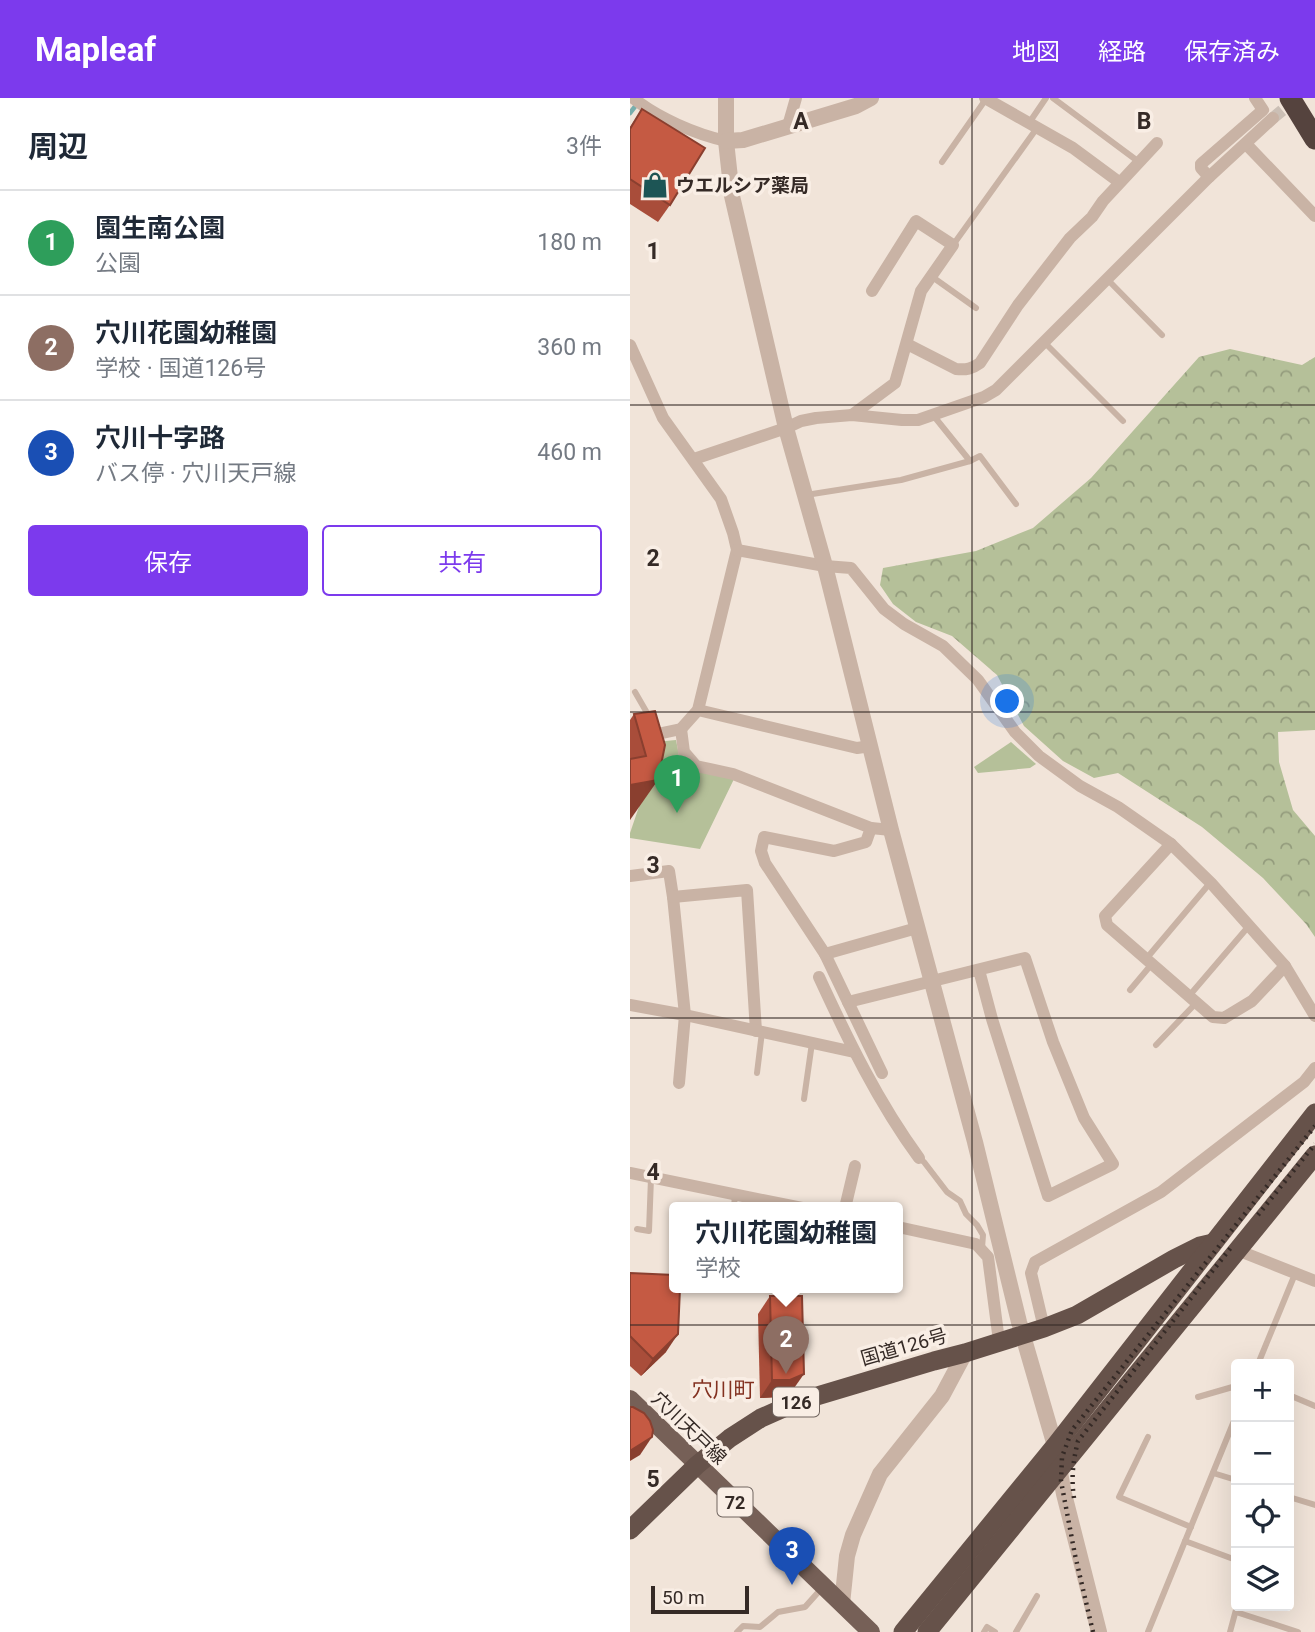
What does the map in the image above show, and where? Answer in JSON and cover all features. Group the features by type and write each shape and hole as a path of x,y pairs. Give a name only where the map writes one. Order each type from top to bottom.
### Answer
{"highway":[{"path":"1290,98 1315,139"},
{"path":"1304,98 1315,114"},
{"path":"902,1632 1055,1446 1315,1114"},
{"path":"927,1632 1315,1155"},
{"name":"国道126号","path":"630,1530 698,1465 730,1438 761,1418 797,1402 1044,1328 1077,1315 1174,1259 1200,1246 1213,1243"}],"main road":[{"name":"穴川天戸線","path":"630,1399 871,1632"}],"street":[{"path":"633,98 646,108 705,137 726,141 743,140 856,106 871,98"},
{"path":"726,98 726,141 732,196 786,428 825,566 891,830 975,1142 1019,1322 1055,1446 1064,1494 1099,1632"},
{"path":"788,126 796,98"},
{"path":"986,98 1073,148 1119,182"},
{"path":"1209,177 1201,164 1263,110 1255,98"},
{"path":"694,459 801,421 852,415 902,421 918,420 990,394 1209,177 1273,118"},
{"path":"907,344 956,369 965,370 981,363 1018,305 1069,239 1157,143"},
{"path":"1246,144 1315,216"},
{"path":"852,415 895,383 921,291 953,245 916,221 872,291"},
{"path":"630,345 663,418 721,499 737,550 698,710 681,729 630,740"},
{"path":"737,550 851,568 884,609 943,646 978,680 1015,732 1039,756 1080,786 1118,807 1171,844 1211,883 1285,966 1315,1016"},
{"path":"698,710 857,748 871,746"},
{"path":"681,729 684,752 695,766 733,774 871,828 891,830"},
{"path":"871,828 866,842 834,850 764,837 761,851 765,863 825,954 882,1073"},
{"path":"1171,844 1105,916 1107,925 1213,1017 1224,1018 1252,1001 1285,966"},
{"path":"630,876 669,871 685,1015 679,1083"},
{"path":"673,897 747,890 759,1031"},
{"path":"825,954 917,928"},
{"path":"848,1002 1025,958 1052,1042 1084,1118 1113,1164 1048,1196 979,970"},
{"path":"818,977 884,1107 919,1158"},
{"path":"630,1005 854,1052"},
{"path":"1044,1328 1031,1273 1035,1262 1161,1192 1304,1082 1315,1068"},
{"path":"846,1202 855,1166"},
{"path":"630,1173 773,1202"},
{"path":"903,1228 976,1244 988,1257 999,1341"},
{"path":"1237,1250 1315,1281"},
{"path":"842,1604 847,1556 853,1535 880,1474 942,1396 965,1353"}],"lane":[{"path":"942,162 986,98"},
{"path":"953,245 1033,126 1045,98"},
{"path":"1053,98 1139,162"},
{"path":"931,276 976,308"},
{"path":"1107,279 1163,335"},
{"path":"1044,342 1124,421"},
{"path":"933,415 970,461"},
{"path":"804,496 901,480 980,456 1016,504"},
{"path":"635,692 659,735"},
{"path":"1130,990 1211,883"},
{"path":"1156,1045 1248,927"},
{"path":"757,1073 759,1031"},
{"path":"804,1099 813,1044"},
{"path":"919,1158 947,1192 960,1201 966,1214 983,1235 982,1250"},
{"path":"637,1229 649,1231 651,1177"},
{"path":"734,1202 735,1194"},
{"path":"1260,1359 1296,1274"},
{"path":"1198,1397 1231,1387"},
{"path":"1294,1397 1315,1406"},
{"path":"1148,1632 1234,1422"},
{"path":"1148,1437 1119,1497 1191,1527"},
{"path":"1213,1473 1231,1478"},
{"path":"1294,1499 1315,1505"},
{"path":"1185,1542 1231,1558"},
{"path":"737,1632 743,1626 760,1627 778,1612 805,1607 823,1586"},
{"path":"1016,1632 1037,1596"},
{"path":"1230,1632 1235,1611"},
{"path":"1241,1611 1298,1632"},
{"path":"984,1632 987,1627 995,1632"}],"green space":[{"path":"1230,349 1302,365 1315,357 1315,730 1278,732 1279,762 1293,810 1315,836 1315,937 1263,878 1202,827 1118,773 1094,778 1063,761 1024,726 997,675 952,636 916,622 893,604 880,585 883,568 976,551 1033,528 1091,478 1199,357"},
{"path":"676,740 680,760 690,770 734,779 700,849 630,838 644,792 634,744"},
{"path":"1011,742 1036,764 1030,768 978,773 974,767"}],"building":[{"name":"ウエルシア薬局","path":"642,109 705,148 670,205 630,179 630,129"},
{"path":"655,711 665,745 658,780 630,785 630,759 646,756 634,714"},
{"path":"630,1273 669,1275 669,1293 680,1293 678,1334 653,1359 630,1336"},
{"path":"770,1296 802,1296 804,1374 790,1380 772,1380"},
{"path":"630,1407 644,1413 653,1430 652,1437 630,1451"}],"waterway":[{"path":"630,113 637,104"}],"tunnel":[{"path":"1273,118 1297,98"}],"railway":[{"path":"1093,1632 1061,1481 1062,1457 1072,1430 1315,1126"},
{"path":"1258,1215 1315,1144"},
{"path":"1074,1498 1073,1470 1078,1441 1233,1245"}],"place":[{"name":"ウエルシア薬局","path":"655,185"},
{"name":"園生南公園","path":"677,813"},
{"name":"穴川花園幼稚園","path":"786,1374"},
{"name":"穴川十字路","path":"792,1585"}],"district":[{"name":"穴川町","path":"723,1390"}]}
